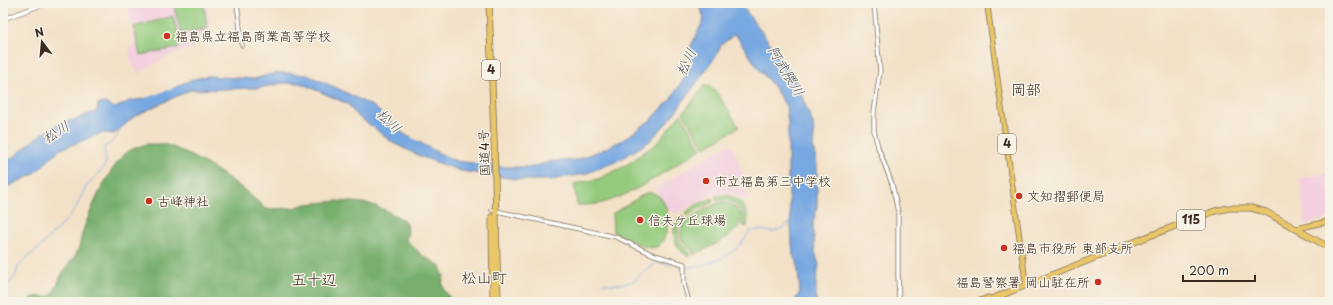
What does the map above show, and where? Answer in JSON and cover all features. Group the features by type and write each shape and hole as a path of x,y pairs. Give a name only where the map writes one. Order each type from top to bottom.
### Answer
{"highway":[{"name":"国道4号","path":"486,3 493,139"},
{"name":"国道4号","path":"489,3 493,139 494,302"},
{"name":"115","path":"978,302 1208,214 1229,208 1251,208 1262,211 1330,248"},
{"name":"国道4号","path":"494,211 498,302"},
{"name":"115","path":"984,302 1026,284"}],"main road":[{"name":"4","path":"987,3 1026,284"},
{"path":"1295,229 1330,221"}],"street":[{"path":"3,19 47,3"},
{"path":"237,3 242,45"},
{"path":"874,3 880,71 875,108 874,131 876,144 892,184 898,212 899,302"},
{"path":"494,211 616,237 652,254 684,264 684,284 689,302"}],"shaded area":[{"name":"福島県立福島商業高等学校","path":"130,3 207,3 210,33 192,39 192,48 164,58 138,74 130,59 129,49 135,43 128,5"},
{"name":"市立福島第三中学校","path":"729,144 734,149 743,173 748,198 745,201 730,193 714,193 677,213 670,212 655,188"},
{"path":"1330,174 1330,218 1305,224 1300,178"}],"green space":[{"path":"173,3 204,3 207,29 181,33"},
{"path":"173,16 180,41 178,48 140,55 134,27"},
{"path":"706,84 717,93 739,127 704,148 683,113"},
{"path":"681,114 701,149 627,194 593,205 577,205 574,184 598,179 625,166 657,143"},
{"path":"146,144 168,145 196,158 228,178 266,209 293,208 306,204 337,201 354,202 370,204 399,217 407,224 408,232 406,240 423,256 439,265 444,276 442,284 444,290 453,302 26,302 37,296 47,297 53,294 63,272 75,256 89,214 99,192 111,172 126,153 134,148"},
{"name":"信夫ケ丘球場","path":"646,193 654,194 661,198 665,205 667,214 668,223 663,240 658,246 653,248 642,246 613,232 612,214"},
{"path":"721,195 733,197 742,204 747,214 747,227 742,225 742,214 737,206 728,201 717,201 716,196"},
{"path":"712,198 713,202 687,216 685,213 696,205"},
{"path":"718,203 728,203 736,208 741,216 740,224 728,237 694,255 692,251 694,250 683,242 681,237 683,225 691,217"},
{"path":"681,215 684,219 679,228 678,237 682,245 690,252 688,256 678,248 674,237 675,226"}],"water":[{"name":"阿武隈川","path":"699,3 740,3 770,43 796,82 813,124 813,148 817,163 817,207 813,223 815,252 819,265 816,282 816,302 794,302 800,292 797,261 793,256 788,178 788,124 786,106 735,34 721,45 716,56 671,118 650,141 621,159 585,174 550,180 521,180 461,171 422,157 393,143 356,115 348,104 300,83 282,83 259,88 190,90 135,116 114,134 102,133 59,150 34,174 9,186 3,186 3,161 14,157 37,137 56,125 97,111 98,104 105,103 115,108 129,101 161,96 181,84 197,78 208,76 254,79 275,73 307,75 374,107 404,134 456,161 504,167 532,167 553,161 577,160 623,140 652,119 671,99 691,64 691,46 704,19"}],"waterway":[{"name":"松川","path":"149,99 174,90"},
{"path":"3,290 15,277 18,267 27,257 38,249 70,216 86,187 104,167 106,162 104,147 110,144 119,133 118,131"},
{"path":"686,268 703,265 719,259 733,251 740,245 750,231 761,230 772,232 779,230 792,222"},
{"path":"603,283 622,284 634,281 643,272 658,262 682,268"}],"place":[{"name":"福島県立福島商業高等学校","path":"167,36"},
{"name":"市立福島第三中学校","path":"706,181"},
{"name":"文知摺郵便局","path":"1019,196"},
{"name":"古峰神社","path":"149,201"},
{"name":"信夫ケ丘球場","path":"640,220"},
{"name":"福島市役所 東部支所","path":"1004,248"},
{"name":"福島警察署 岡山駐在所","path":"1098,282"}],"district":[{"name":"岡部","path":"1026,90"},
{"name":"松山町","path":"484,278"},
{"name":"五十辺","path":"314,280"}]}
